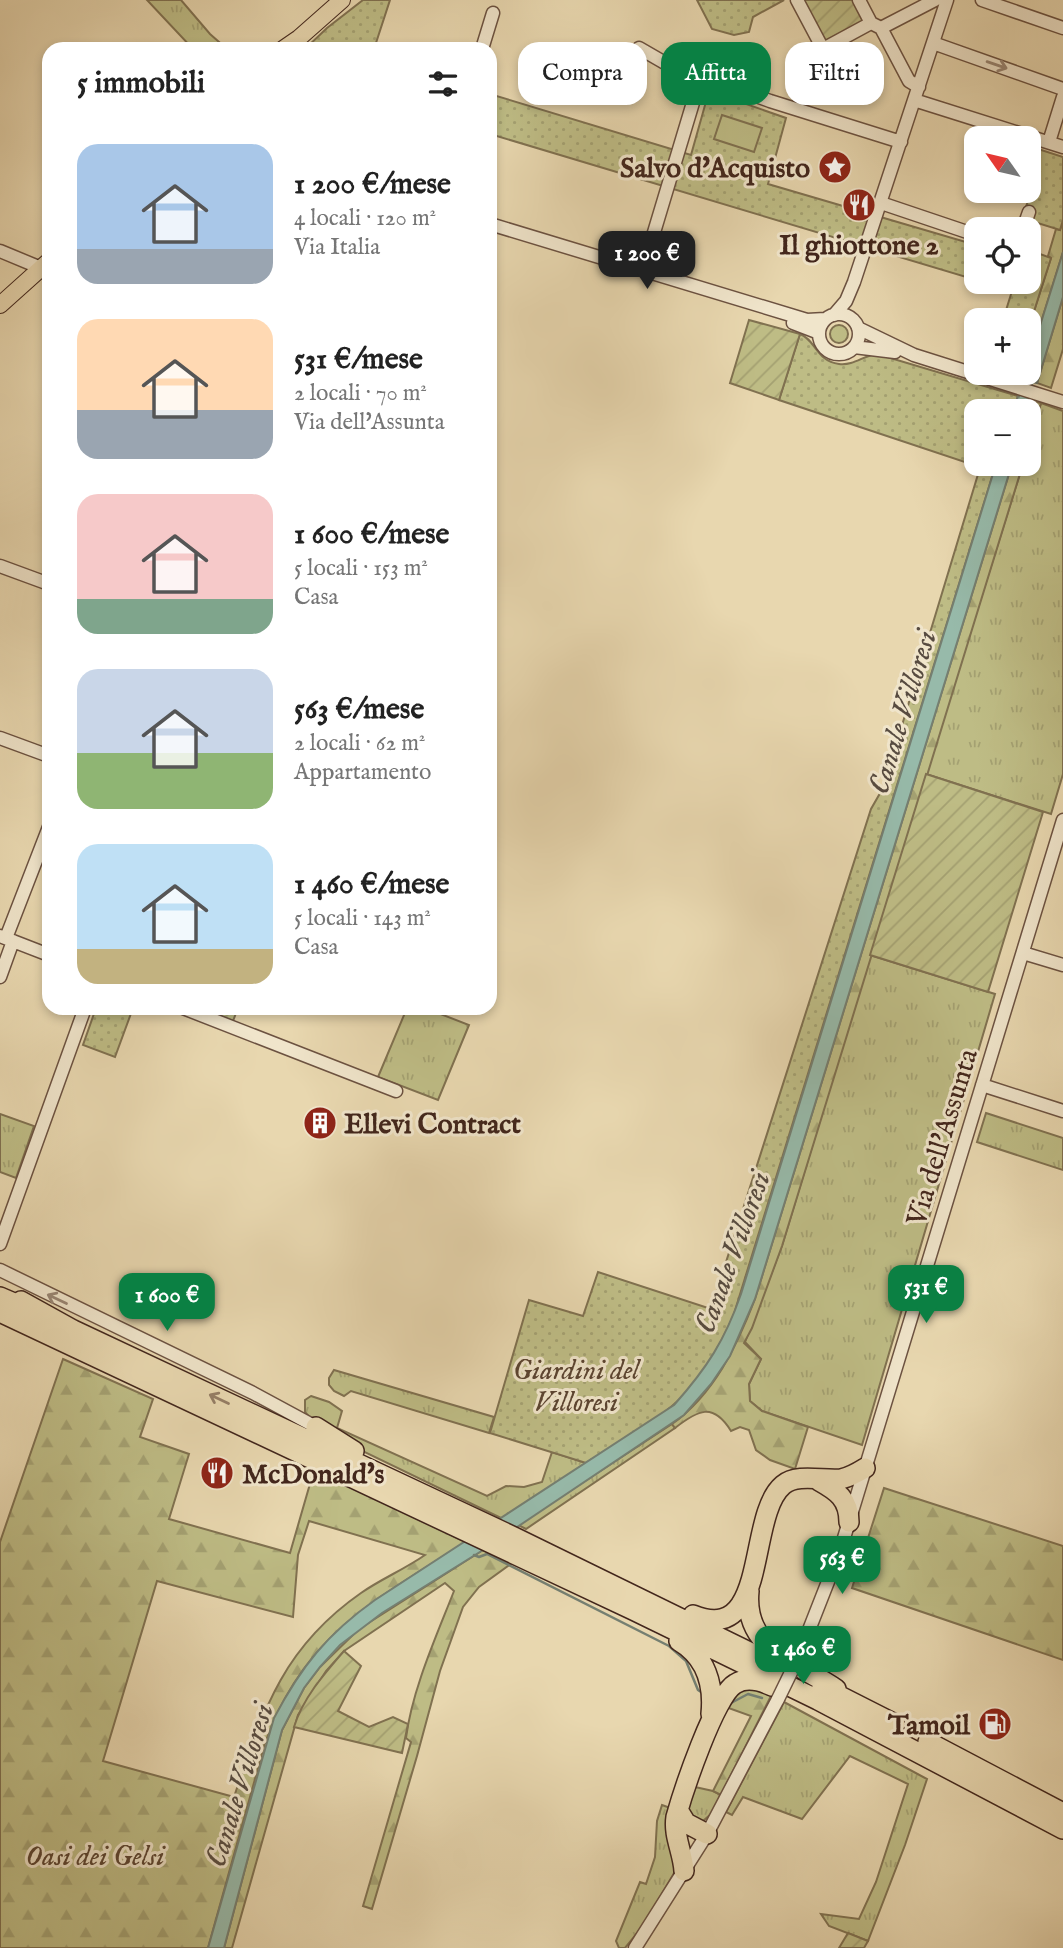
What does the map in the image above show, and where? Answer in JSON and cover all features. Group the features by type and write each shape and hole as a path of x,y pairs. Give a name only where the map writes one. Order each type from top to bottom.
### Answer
{"highway":[{"path":"0,1289 78,1333"},
{"path":"0,1297 636,1604 856,1704 1063,1813"},
{"path":"0,1311 203,1409 414,1506 473,1526"},
{"path":"0,1325 37,1337 50,1334"},
{"path":"316,1427 473,1526"},
{"path":"849,1521 847,1488 865,1468"},
{"path":"636,1604 658,1599 707,1620 729,1617 741,1605 769,1510 780,1487 794,1479 819,1480 847,1488"},
{"path":"749,1583 751,1619 769,1647 786,1661 822,1680 856,1704"},
{"path":"636,1604 1063,1829"},
{"path":"636,1604 641,1620 688,1647 703,1664 711,1690 709,1726"},
{"path":"684,1871 675,1831 678,1810 709,1726 726,1692 742,1681 765,1683 809,1704 818,1700"},
{"path":"678,1810 686,1822 704,1838"},
{"path":"675,1831 687,1840 704,1838"}],"main road":[{"path":"296,42 342,0"},
{"path":"0,305 42,267"}],"street":[{"path":"797,0 823,49 935,0"},
{"path":"859,0 916,93 1063,147"},
{"path":"819,333 846,301 854,282 946,0"},
{"path":"982,0 1063,28"},
{"path":"484,42 493,13"},
{"path":"933,43 1063,89"},
{"path":"1049,142 1063,97"},
{"path":"771,101 901,142"},
{"path":"643,269 692,105"},
{"path":"881,203 964,231"},
{"path":"1027,217 1029,212"},
{"path":"497,226 807,320 830,317 854,323 914,355"},
{"path":"497,232 794,323 819,333 824,348 834,354 845,353 854,347 859,335 854,323 854,282"},
{"path":"0,251 42,263"},
{"path":"609,265 636,271 643,269 674,286"},
{"path":"854,347 914,355 1063,402"},
{"path":"0,566 42,581"},
{"path":"0,738 42,753"},
{"name":"Via dell'Assunta","path":"865,1468 1063,820"},
{"path":"0,976 6,938 42,846"},
{"path":"6,938 42,952"},
{"path":"1023,953 1063,965"},
{"path":"0,1244 82,1015"},
{"path":"202,1015 396,1091"},
{"path":"982,1085 1063,1111"},
{"path":"0,1270 253,1393 316,1427"},
{"path":"635,1948 704,1838 778,1699 798,1658 832,1574 849,1521"}],"green space":[{"path":"147,0 181,0 219,42 186,42"},
{"path":"363,0 390,0 376,42 312,42"},
{"path":"697,0 784,0 753,17 749,32 734,35 712,29"},
{"path":"803,0 853,0 864,21 823,42"},
{"path":"497,96 518,102 518,105 526,105 691,155 705,105 749,105 786,118 768,184 964,241 964,276 497,136"},
{"path":"722,115 762,128 754,152 714,139"},
{"path":"1041,150 1063,157 1063,220 1060,230 1041,224 1041,217 1030,217 1027,203 1041,203"},
{"path":"1063,220 1063,252 1041,323 1041,308 1035,308 1051,258 1048,256 1056,229 1060,230"},
{"path":"1041,254 1051,258 1041,289"},
{"path":"1011,294 1040,294 1035,308 1007,308"},
{"path":"1063,297 1063,349 1051,388 1041,384 1041,370"},
{"path":"749,320 800,334 779,400 730,383"},
{"path":"835,325 843,325 848,334 846,341 835,343 830,338 830,330"},
{"path":"800,334 831,362 849,363 877,354 964,380 964,385 981,385 1018,396 1017,399 964,399 964,462 779,400"},
{"path":"1041,403 1063,411 1063,774 1051,814 926,774 1019,476 1041,476"},
{"name":"Giardini del Villoresi","path":"977,476 992,476 733,1317 721,1341 708,1365 682,1397 652,1422 586,1463 490,1433 529,1300 583,1316 598,1272 711,1309 871,809 883,788"},
{"path":"1008,476 1019,476 782,1246 744,1343 761,1359 749,1384 750,1401 762,1411 808,1427 795,1469 770,1460 756,1450 749,1430 740,1427 731,1431 718,1416 711,1413 698,1413 675,1428 672,1424 687,1412 712,1384 732,1351 755,1299"},
{"path":"926,774 1043,812 988,992 870,955"},
{"path":"870,955 995,994 862,1445 762,1411 750,1401 749,1384 761,1359 745,1342 782,1246"},
{"path":"94,1015 130,1015 115,1057 83,1045"},
{"path":"218,1015 235,1015 233,1021"},
{"path":"404,1015 443,1015 469,1025 438,1100 378,1077"},
{"path":"986,1113 1063,1138 1063,1170 977,1142"},
{"path":"0,1114 34,1126 16,1178 0,1172"},
{"name":"Oasi dei Gelsi","path":"63,1359 153,1399 140,1437 189,1454 169,1519 290,1553 314,1470 466,1542 372,1603 321,1647 300,1674 281,1705 265,1743 208,1948 0,1948 0,1542","holes":["309,1521 425,1555 361,1593 312,1636 294,1659 266,1709 234,1797 103,1761 157,1581 293,1617 298,1555"]},
{"path":"334,1370 494,1417 489,1433 351,1391 344,1396 329,1385 329,1378"},
{"path":"311,1396 329,1402 342,1411 337,1428 487,1496 506,1486 524,1487 542,1482 552,1452 586,1463 503,1519 352,1446 312,1420 305,1412 305,1400"},
{"path":"672,1424 675,1428 526,1529 518,1525"},
{"path":"884,1488 1063,1546 1063,1660 852,1588"},
{"path":"483,1550 512,1563 479,1587 463,1607 440,1671 372,1909 363,1906 411,1742 406,1738 413,1701 454,1591 445,1583 344,1651 326,1671 298,1715 232,1948 224,1948 282,1730 304,1688 320,1667 359,1629"},
{"path":"344,1651 361,1666 338,1711 369,1727 393,1717 408,1724 402,1753 294,1727 309,1696"},
{"path":"737,1688 774,1690 721,1795 713,1791 751,1716 723,1706"},
{"path":"784,1702 927,1779 868,1941 829,1926 821,1914 859,1919 876,1882 908,1784 850,1756 802,1819 743,1797 732,1815 726,1812"},
{"path":"695,1787 721,1795 711,1814 703,1821 693,1820 687,1806"},
{"path":"662,1805 673,1809 677,1868 643,1926 625,1948 619,1948 616,1941 640,1882 646,1884 655,1857 657,1821"},
{"path":"848,1933 868,1941 864,1948 839,1948"}],"shaded area":[{"path":"1063,252 1063,297 1041,370 1041,323"},
{"path":"992,476 1008,476 755,1299 730,1356 711,1384 684,1415 483,1550 382,1613 340,1645 320,1667 304,1688 282,1730 224,1948 208,1948 274,1718 305,1667 329,1639 375,1600 674,1405 696,1379 721,1340 741,1294"}],"waterway":[{"name":"Canale Villoresi","path":"1024,399 1028,385"},
{"path":"474,1555 479,1557 487,1554 669,1646 686,1661 698,1690 704,1694"},
{"path":"731,1703 748,1694 762,1698"}],"place":[{"name":"Salvo d'Acquisto","path":"835,167"},
{"name":"Il ghiottone 2","path":"859,205"},
{"name":"Ellevi Contract","path":"320,1123"},
{"name":"McDonald's","path":"217,1473"},
{"name":"Tamoil","path":"995,1724"}]}
